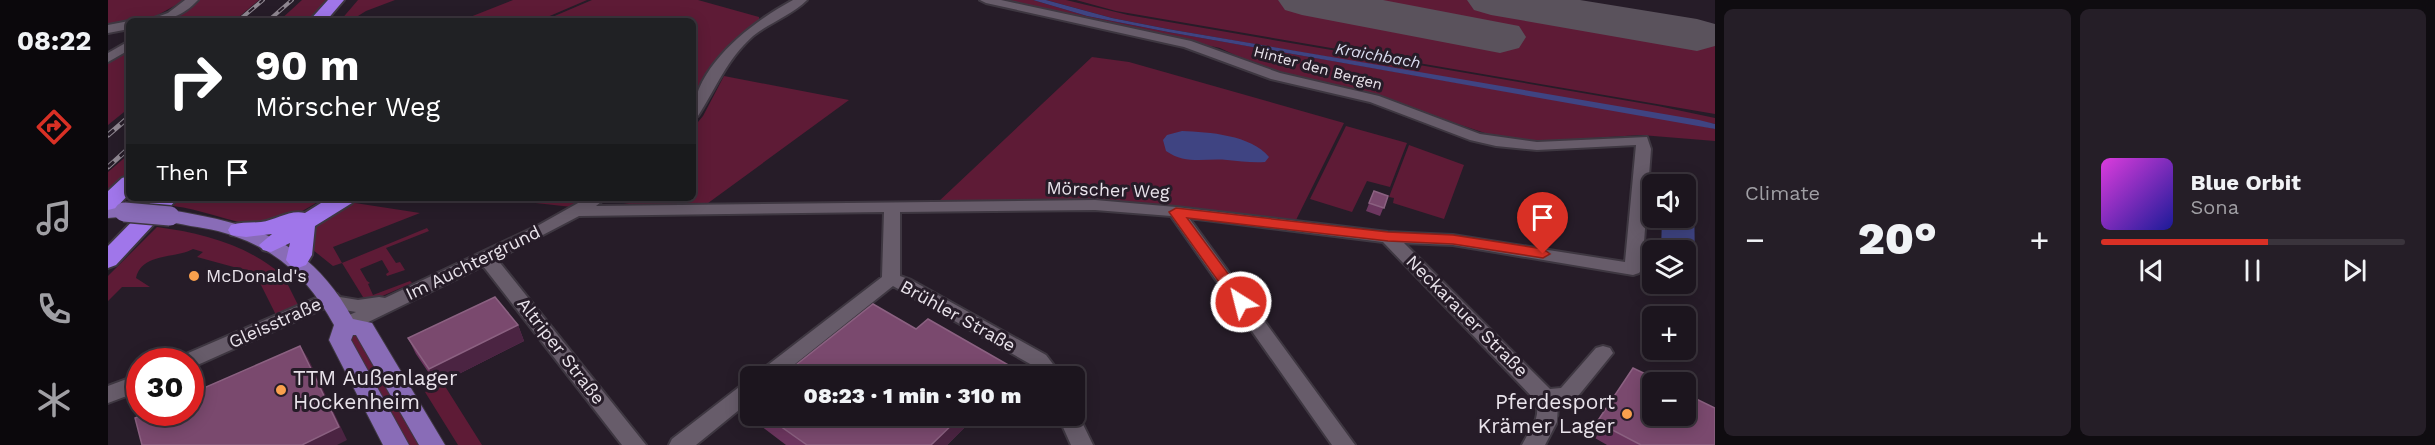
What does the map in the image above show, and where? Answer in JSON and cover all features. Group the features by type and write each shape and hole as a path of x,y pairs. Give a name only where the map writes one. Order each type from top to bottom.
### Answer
{"highway":[{"path":"320,18 336,0"},
{"path":"332,18 348,0"},
{"path":"108,241 147,201"},
{"path":"239,230 271,227 289,222 337,201"},
{"path":"108,260 169,207"},
{"path":"267,242 315,211"},
{"path":"298,260 302,250 300,237 315,211"}],"main road":[{"path":"129,201 169,207 201,220 239,230 267,242 298,260 332,301 345,325 340,340 396,445"},
{"path":"345,325 364,329 432,445"}],"street":[{"path":"163,18 184,8 192,0"},
{"path":"696,108 716,72 733,49 761,24 801,0"},
{"name":"Hinter den Bergen","path":"986,0 1187,44 1276,76 1374,99 1475,137 1496,142 1537,146 1642,140 1644,149 1633,269"},
{"path":"108,29 126,26"},
{"path":"108,58 126,47"},
{"name":"Im Auchtergrund","path":"345,325 486,257 593,201"},
{"name":"Mörscher Weg","path":"578,211 1095,205 1176,212 1388,237 1453,240 1633,269"},
{"path":"780,366 891,279 892,209"},
{"path":"1176,212 1344,445"},
{"name":"Neckarauer Straße","path":"1388,237 1545,397"},
{"name":"Altriper Straße","path":"486,257 635,445"},
{"name":"Brühler Straße","path":"891,279 905,284 1039,360 1044,366"},
{"path":"332,301 369,305 401,298"},
{"name":"Gleisstraße","path":"204,354 262,328 332,301"},
{"path":"1533,445 1547,426 1549,417 1545,397 1567,395 1603,353"},
{"path":"108,395 126,388"},
{"path":"680,445 740,398"},
{"path":"1073,426 1082,445"}],"shaded area":[{"path":"108,0 185,0 156,16 126,18 126,23 108,27"},
{"path":"198,0 259,0 238,18 175,18"},
{"path":"302,0 327,0 311,18 282,18"},
{"path":"358,0 395,0 366,11 355,18 343,18"},
{"path":"513,0 587,0 545,18 468,18"},
{"path":"592,0 698,0 759,17 759,20 740,36 696,102 696,18 550,18"},
{"path":"994,0 1033,0 1087,16 1168,32 1698,125 1715,129 1715,141 1641,135 1543,141 1506,140 1355,90 1271,72 1220,48"},
{"path":"1046,0 1066,0 1128,15 1658,106 1715,118 1715,124 1168,29 1112,18"},
{"path":"1076,0 1558,0 1715,27 1715,114 1116,11"},
{"path":"126,48 126,110 108,125 108,59"},
{"path":"1092,57 1129,62 1344,123 1296,220 1124,202 937,203"},
{"path":"724,76 849,100 704,206 629,207 629,204 618,202 696,201 696,124 703,116"},
{"path":"1346,126 1407,143 1390,187 1367,181 1352,212 1310,199"},
{"path":"1409,145 1464,165 1444,219 1393,203 1394,198 1389,197"},
{"path":"126,157 126,179 108,194 108,172"},
{"path":"177,201 319,201 284,220 267,225 238,222 173,206"},
{"path":"348,201 420,213 333,247 342,263 333,266 308,246 305,236 319,221"},
{"path":"518,201 585,201 572,207"},
{"path":"157,227 207,237 238,248 281,274 256,282 250,271 197,257 203,252 193,249 145,264 139,270 136,278 150,287 122,287 108,301 108,276"},
{"path":"427,228 429,231 386,248 396,263 400,262 405,270 387,276 389,272 382,260 360,269 370,283 368,284 373,295 410,281 412,283 380,297 363,297 342,263"},
{"path":"282,277 299,307 276,315 260,283"},
{"path":"357,334 420,445 403,445 346,340"},
{"path":"443,383 482,445 458,445 425,392"}],"water":[{"path":"1033,0 1046,0 1112,18 1168,29 1699,120 1715,124 1715,129 1168,32 1087,16"},
{"path":"1182,131 1204,132 1241,139 1269,157 1265,162 1181,158 1166,151 1163,140 1167,135"},
{"path":"1662,228 1694,228 1695,240 1661,240"}],"building":[{"path":"1374,191 1388,196 1384,208 1369,203"},
{"path":"495,297 518,325 429,369 408,338"},
{"path":"873,304 916,329 928,319 1010,366 795,366"},
{"name":"TTM Außenlager Hockenheim","path":"300,346 339,427 302,445 142,445 137,426 204,426 204,388"},
{"name":"Pferdesport Krämer Lager","path":"1633,368 1642,372 1642,426 1696,426 1696,399 1715,408 1715,445 1641,445 1597,422"},
{"path":"780,426 951,426 931,445 807,445"}],"runway":[{"path":"1302,0 1500,37"},
{"path":"1491,0 1697,35"}],"railway":[{"path":"242,18 263,0"},
{"path":"271,18 292,0"},
{"path":"108,135 126,120"},
{"path":"108,167 126,151"}],"place":[{"name":"McDonald's","path":"194,276"},
{"name":"TTM Außenlager Hockenheim","path":"281,390"},
{"name":"Pferdesport Krämer Lager","path":"1627,414"}],"route":[{"path":"1241,302 1176,212 1388,237 1416,236 1453,240 1543,254"}],"water label":[{"name":"Kraichbach","path":"1378,55"}]}
